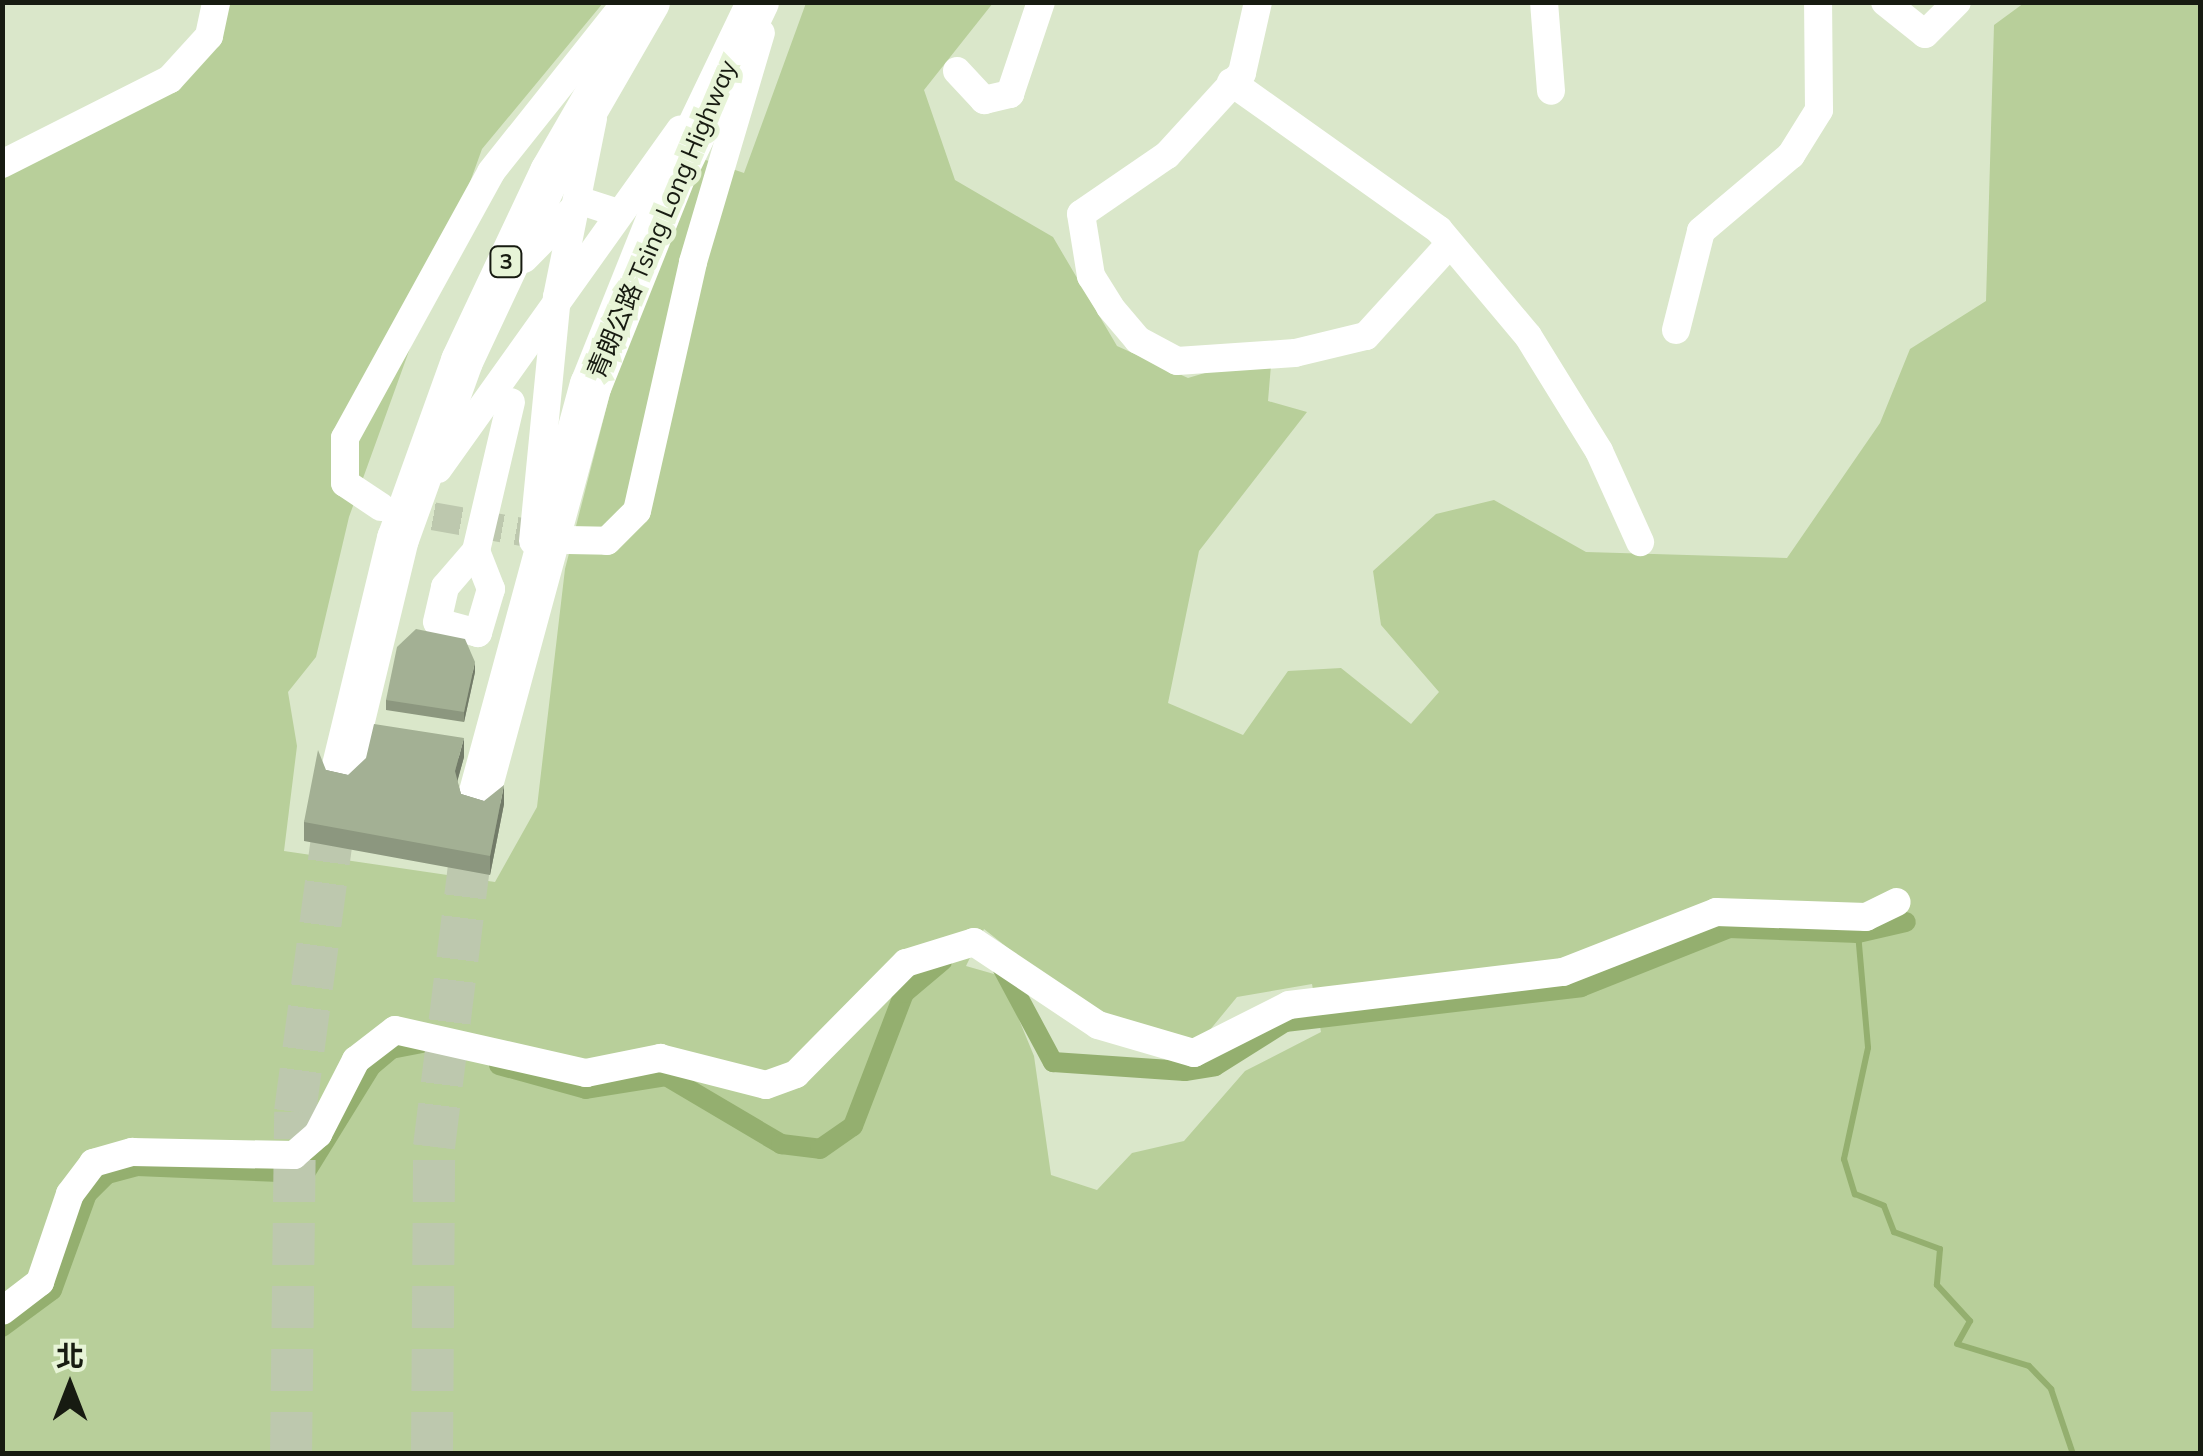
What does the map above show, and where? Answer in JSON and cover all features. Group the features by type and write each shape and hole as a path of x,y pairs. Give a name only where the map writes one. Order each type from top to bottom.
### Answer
{"highway":[{"name":"3","path":"342,770 367,715 390,523 486,304 603,79 649,2"},
{"name":"青朗公路 Tsing Long Highway","path":"557,534 574,438 611,332 725,68 758,2"},
{"path":"479,796 480,744 529,586 557,534"}],"street":[{"path":"2,164 170,78 209,36 216,2"},
{"path":"611,332 520,401 390,523 345,483 345,438 491,172 626,2"},
{"path":"557,534 607,541 637,511 693,262 769,2"},
{"path":"957,72 984,100 1010,94 1041,2"},
{"path":"1258,2 1254,48 1231,82 1167,156 1081,214 1090,276 1138,340 1195,363 1356,340 1448,246"},
{"path":"1544,2 1551,91"},
{"path":"1676,330 1701,231 1791,156 1819,110 1818,2"},
{"path":"1885,2 1925,34 1957,2"},
{"path":"529,586 520,401 557,297 725,68"},
{"path":"476,551 520,401 557,297 572,206 603,79"},
{"path":"1231,82 1417,212 1448,246 1528,336 1599,451 1640,542"},
{"path":"486,304 572,206 590,200 619,213"},
{"path":"2,1311 40,1282 70,1194 93,1164 132,1152 294,1155 318,1134 356,1060 395,1030 586,1072 660,1058 766,1085 796,1074 906,962 974,942 1098,1024 1194,1053 1289,1005 1563,972 1716,912 1866,917 1897,902"}],"green space":[{"path":"231,3 603,3 482,149 349,517 316,657 288,692 297,746 284,851 495,882 537,807 565,569 612,386 700,158 744,173 806,3 993,3 924,90 955,180 1053,237 1117,346 1188,378 1272,353 1268,401 1307,412 1199,551 1168,703 1243,735 1288,671 1341,668 1411,724 1439,692 1381,625 1373,571 1436,514 1494,500 1586,552 1787,558 1880,423 1910,349 1986,301 1994,25 2024,3 2200,3 2200,1453 3,1453 2,175 188,76","holes":["984,929 1125,1041 1200,1042 1237,997 1312,984 1321,1032 1245,1071 1184,1141 1132,1153 1097,1190 1051,1175 1034,1056 1001,976 966,966"]}],"building":[{"path":"416,629 465,639 475,662 464,712 386,700 397,647"},
{"path":"374,724 464,738 455,771 461,794 484,801 504,785 490,856 304,822 318,750 326,770 348,775 366,758"}],"waterway":[{"path":"1002,967 1053,1062 1185,1071 1215,1066 1285,1022 1581,987 1729,928 1858,933 1906,922"},
{"path":"1858,933 1868,1048 1844,1159 1855,1194 1884,1206 1894,1232 1940,1249 1937,1285 1970,1321 1957,1344 2029,1366 2051,1389 2073,1454"},
{"path":"499,1065 586,1089 666,1076 781,1144 820,1149 853,1126 904,993 942,961"},
{"path":"2,1327 52,1290 87,1194 107,1174 137,1166 305,1173 371,1066 391,1049 423,1043"}],"tunnel":[{"path":"392,509 556,538"},
{"path":"291,1454 295,1112 339,787"},
{"path":"432,1454 434,1147 475,817"}]}
